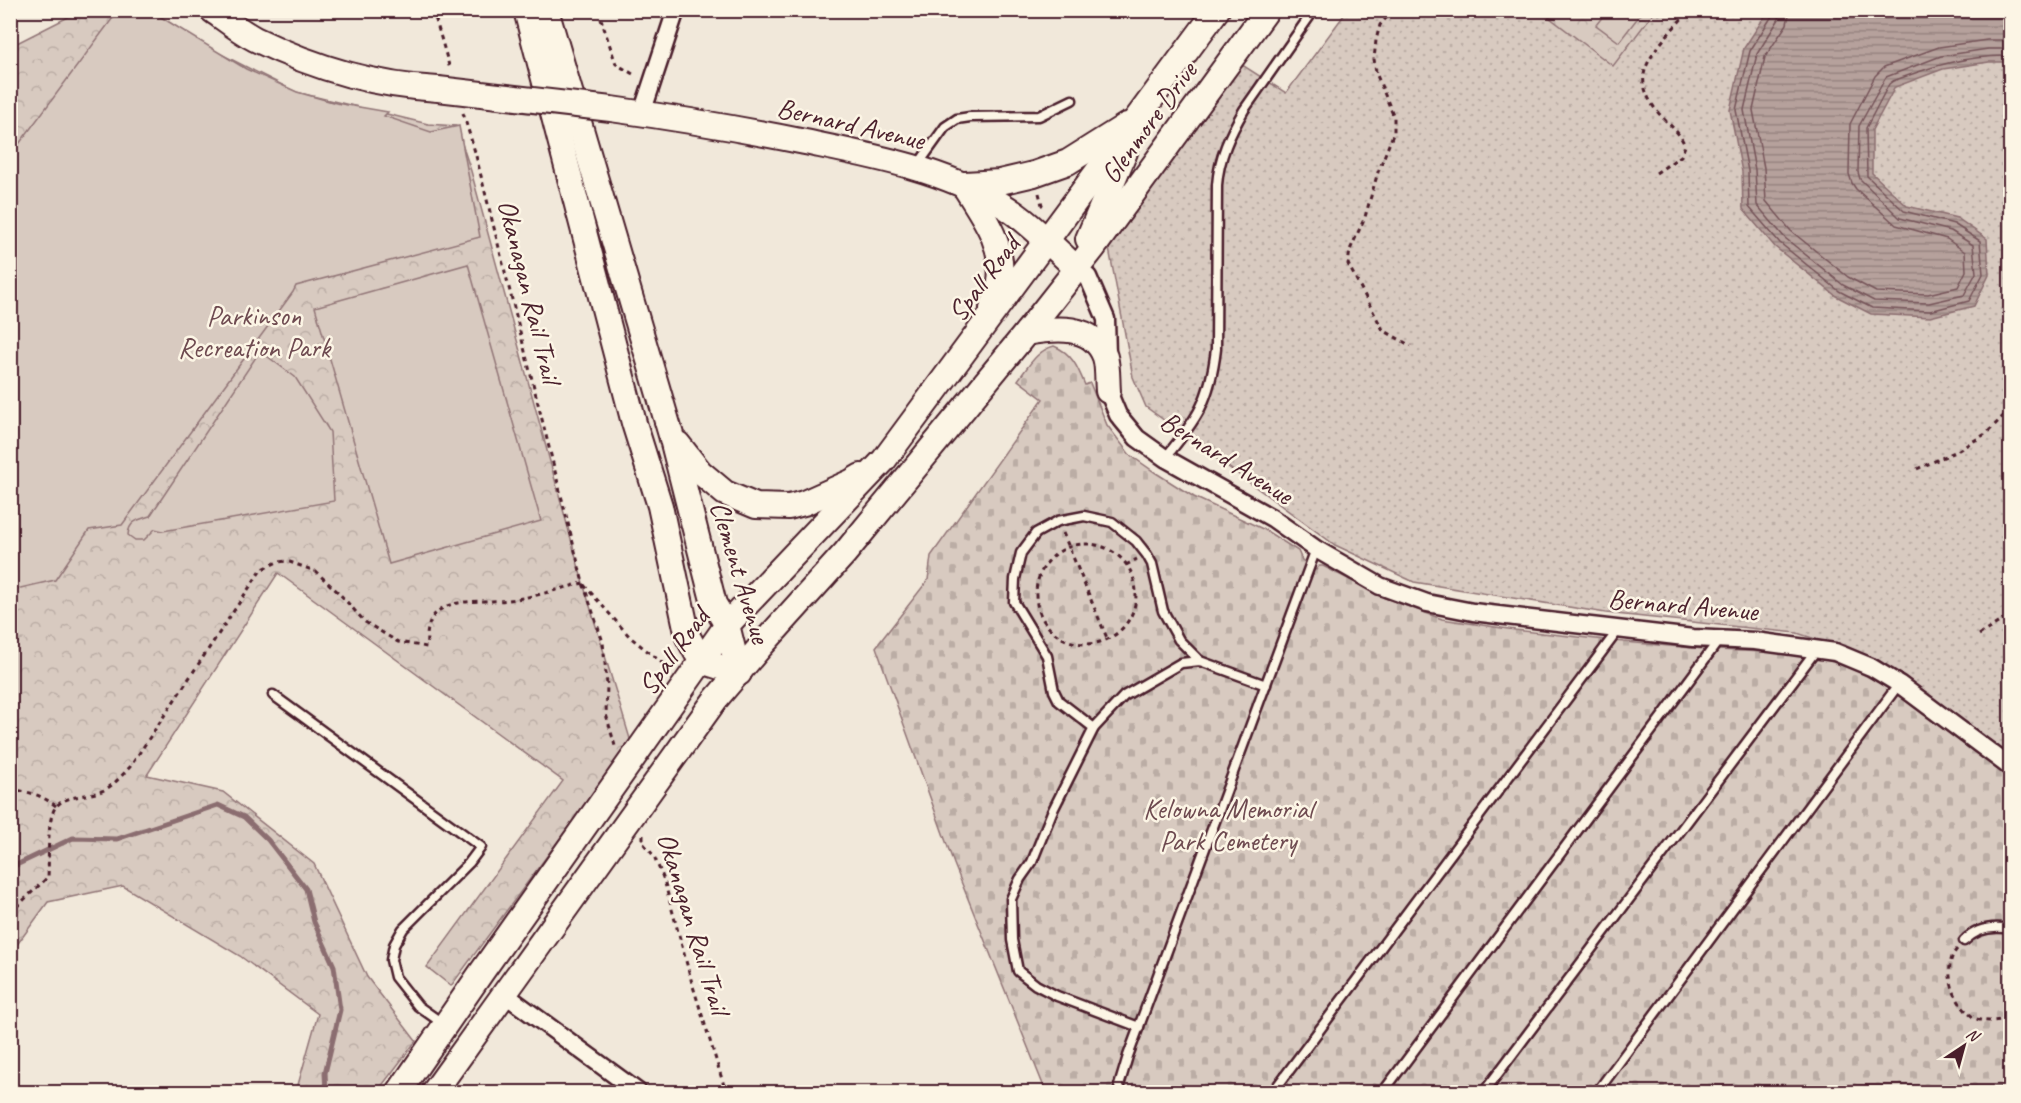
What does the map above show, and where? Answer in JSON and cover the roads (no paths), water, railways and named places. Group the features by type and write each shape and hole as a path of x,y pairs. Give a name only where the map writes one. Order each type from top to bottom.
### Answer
{"main road":[{"name":"Bernard Avenue","path":"212,10 253,38 322,67 368,79 445,82 642,113 770,135 917,167 963,184 1001,204 1076,268"},
{"name":"Clement Avenue","path":"526,10 634,423 660,506 688,637 701,661 739,673"},
{"name":"Clement Avenue","path":"546,10 671,435 714,604 727,626 739,673"},
{"name":"Glenmore Drive","path":"1047,241 1217,10"},
{"name":"Glenmore Drive","path":"1076,268 1094,247 1267,10"},
{"path":"989,321 1000,282 999,247 963,184 999,183 1068,162 1139,117"},
{"path":"434,1092 715,700 845,553 1026,333 1076,268 1139,117"},
{"name":"Spall Road","path":"399,1092 727,626 885,460 1047,241"},
{"path":"1026,333 1052,328 1074,330 1095,340 1105,357 1108,391"},
{"path":"671,435 700,472 724,493 756,506 789,507 804,503 851,482 885,460"}],"street":[{"path":"642,113 670,22 676,10"},
{"name":"Bernard Avenue","path":"1076,268 1088,278 1107,318 1108,391 1118,415 1137,438 1164,458 1272,518 1316,549 1380,586 1427,603 1473,612 1619,629 1755,641 1835,652 1871,667 1899,684 2010,766"},
{"path":"503,993 638,1092"}],"lane":[{"path":"1164,458 1190,428 1200,411 1214,366 1217,185 1223,152 1244,110 1314,10"},
{"path":"917,167 945,127 957,119 1039,116 1072,100"},
{"path":"1094,728 1059,701 1054,692 1047,656 1014,602 1015,579 1021,553 1036,533 1058,521 1084,516 1112,522 1128,534 1136,541 1152,564 1163,611 1179,640 1200,662"},
{"path":"1122,1092 1119,1086 1139,1027 1316,549"},
{"path":"1273,1092 1619,629"},
{"path":"1383,1092 1720,639"},
{"path":"1484,1092 1817,649"},
{"path":"1139,1027 1057,996 1036,986 1018,971 1012,940 1011,899 1020,879 1032,862 1052,812 1094,728 1124,696 1181,663 1200,662 1266,685"},
{"path":"1597,1092 1899,684"},
{"path":"273,695 482,847 404,929 394,945 391,960 395,977 418,1006 445,1025"},
{"path":"1964,941 1971,934 1993,927 2010,929"}],"water":[{"path":"1769,10 2010,11 2010,62 1989,62 1943,69 1895,87 1872,130 1872,173 1907,206 1957,218 1987,239 1989,275 1974,306 1930,317 1871,314 1836,296 1775,247 1743,209 1742,172 1730,110 1744,48"}],"waterway":[{"path":"10,868 73,838 117,839 218,805 244,817 268,840 306,889 314,922 334,966 340,1010 325,1073 326,1091 329,1092"}],"park label":[{"name":"Parkinson Recreation Park","path":"254,331"},
{"name":"Kelowna Memorial Park Cemetery","path":"1228,824"}]}
